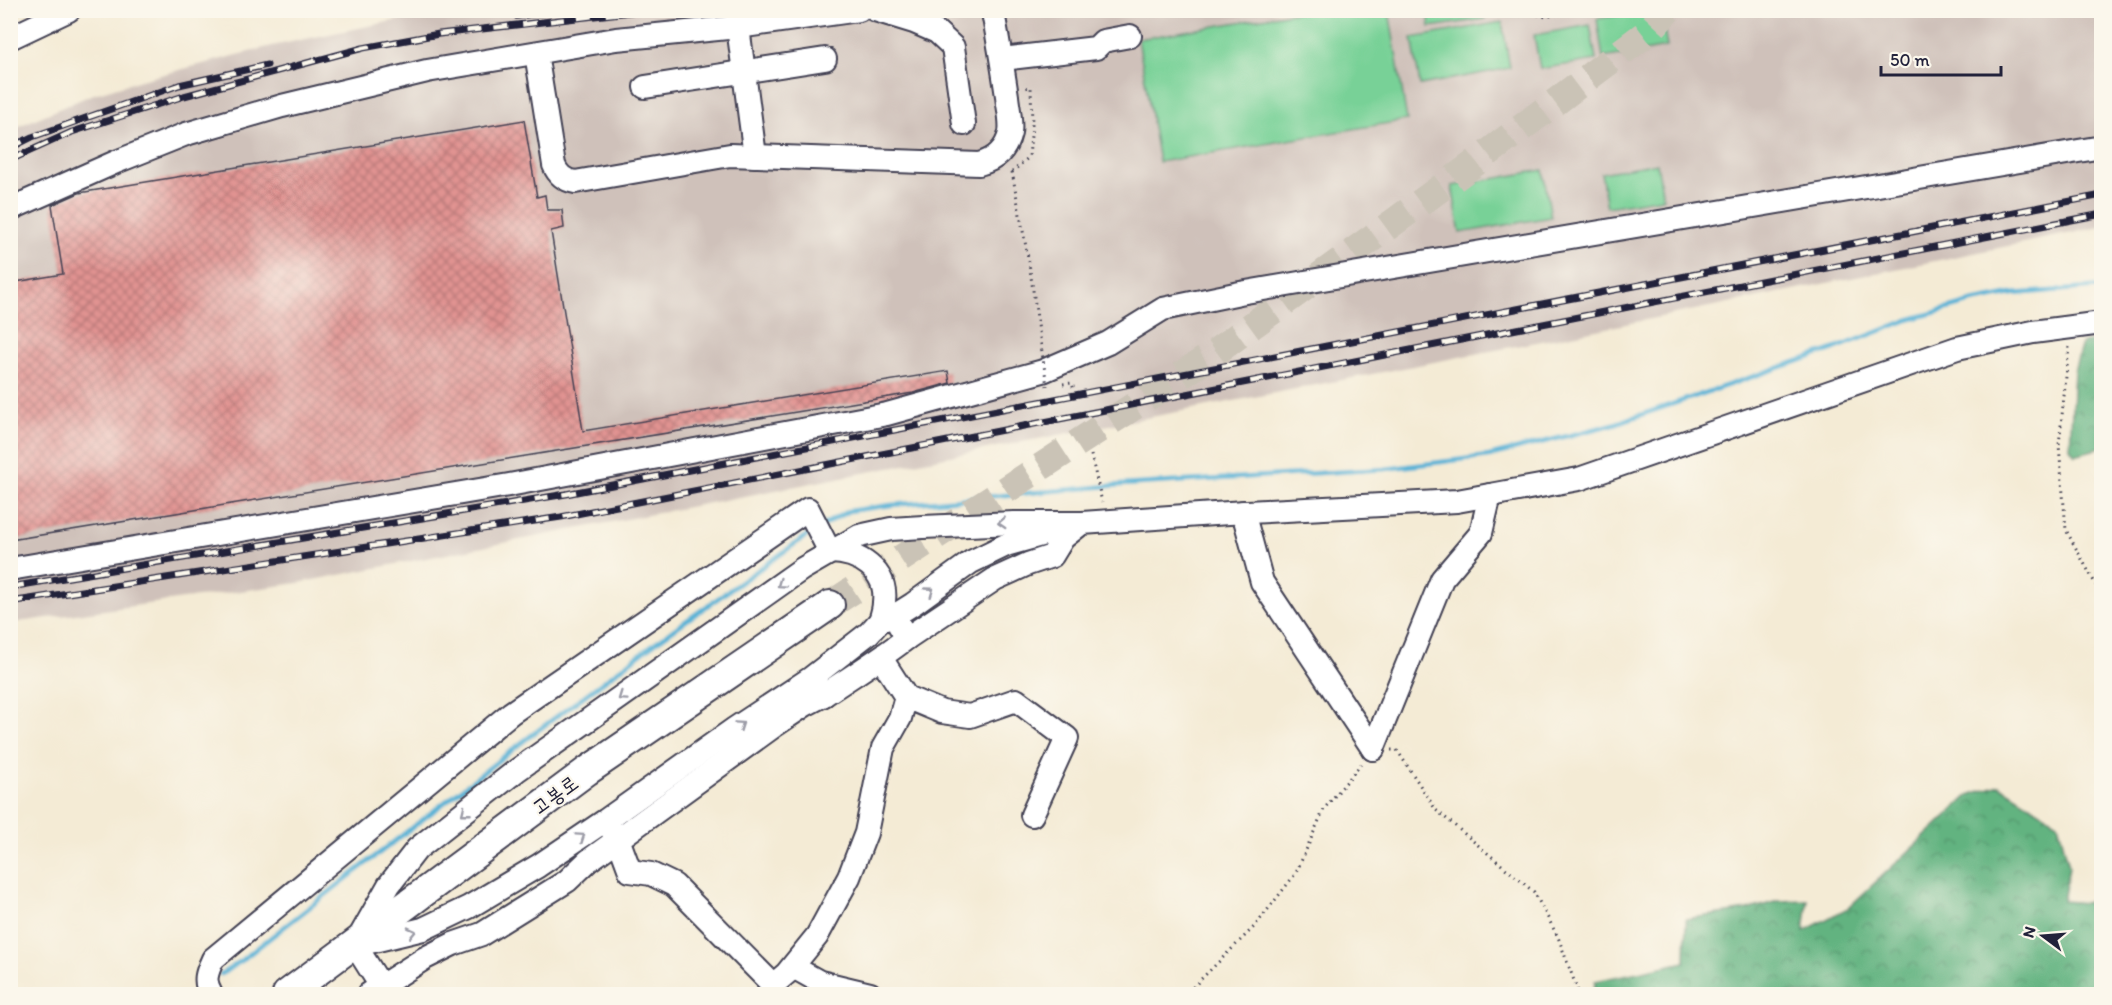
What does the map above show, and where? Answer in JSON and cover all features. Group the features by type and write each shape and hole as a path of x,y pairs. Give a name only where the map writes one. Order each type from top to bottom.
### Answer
{"main road":[{"name":"고봉로","path":"287,994 587,771 830,605"}],"street":[{"path":"10,38 69,10"},
{"path":"10,209 186,134 282,106 427,71 616,39 738,27 859,10"},
{"path":"874,10 914,22 937,32 953,47 964,124"},
{"path":"536,53 554,165 561,177 575,182 730,155 970,165 988,162 1003,150 1010,133 1011,120 994,18"},
{"path":"738,27 755,156"},
{"path":"1002,60 1096,48 1103,41 1130,36"},
{"path":"645,87 825,59"},
{"path":"10,569 509,485 887,414 1043,371 1108,342 1163,309 1240,293 2102,147"},
{"path":"354,945 389,885 417,849 516,771 802,569 828,548 859,536 891,529 1014,523 1082,523 1457,501 1579,479 1957,348 2033,332 2102,324"},
{"path":"1373,749 1442,579 1480,533 1490,495"},
{"path":"211,994 205,980 213,959 511,713 808,509 828,548 869,563 883,584 887,618 907,638"},
{"path":"1243,512 1262,582 1373,749"},
{"path":"354,945 423,930 455,915 538,866 611,830 805,705 817,686 869,633 887,618 971,562 1024,538 1082,523"},
{"path":"817,686 881,658 995,579 1052,556 1063,538 1082,523"},
{"path":"881,658 906,698 942,712 970,716 1016,700 1067,738 1032,815"},
{"path":"611,830 630,871 651,874 674,885 771,990 793,967 817,936 849,877 866,833 883,748 900,718 906,698"},
{"path":"354,945 379,991 424,958 482,934 567,881 588,861 611,830"},
{"path":"455,915 470,938"},
{"path":"793,967 820,982 870,994"}],"path":[{"path":"1536,10 1536,14 1546,17 1572,10"},
{"path":"1012,172 1029,263 1047,386"},
{"path":"2072,327 2059,445 2066,530 2102,596"},
{"path":"1091,455 1101,497"},
{"path":"1183,994 1188,992 1255,926 1296,873 1324,808 1373,749 1397,750 1436,810 1534,892 1558,937 1579,994"}],"shaded area":[{"path":"441,11 2101,11 2101,227 1562,337 298,583 11,623 10,130 91,95 141,80 272,46"}],"green space":[{"path":"1649,10 1661,11 1667,47 1603,58 1597,19"},
{"path":"1304,11 1389,11 1407,120 1159,162 1138,39"},
{"path":"1428,11 1484,11 1485,19 1430,27"},
{"path":"1502,22 1510,68 1420,85 1412,38"},
{"path":"1590,25 1596,60 1540,69 1534,35"},
{"path":"1657,163 1663,198 1607,207 1601,173"},
{"path":"1543,170 1551,217 1460,233 1452,186"},
{"path":"2101,340 2101,448 2075,455 2070,448 2074,371 2082,343"},
{"path":"1999,785 2058,823 2069,866 2063,901 2086,903 2101,896 2101,994 1594,994 1595,981 1685,962 1686,919 1747,910 1778,901 1808,900 1804,931 1848,908 1969,795"}],"building":[{"path":"524,120 537,197 545,195 547,210 562,210 564,228 551,231 583,431 948,371 950,383 913,393 10,540 10,283 63,274 52,205 79,193"}],"waterway":[{"path":"822,526 848,511 891,505 1121,485 1385,469 1489,456 1614,424 1834,349 1908,320 1972,302 2012,294 2102,287"},
{"path":"221,974 521,743 663,637 812,532"}],"tunnel":[{"path":"830,605 1206,359 1471,166 1648,32 1668,10"}],"railway":[{"path":"517,16 564,10"},
{"path":"10,160 72,132 184,96 363,48 439,34 647,10"},
{"path":"10,148 32,137 179,85 267,65"},
{"path":"10,587 566,494 2102,195"},
{"path":"10,602 561,517 2102,214"}]}
